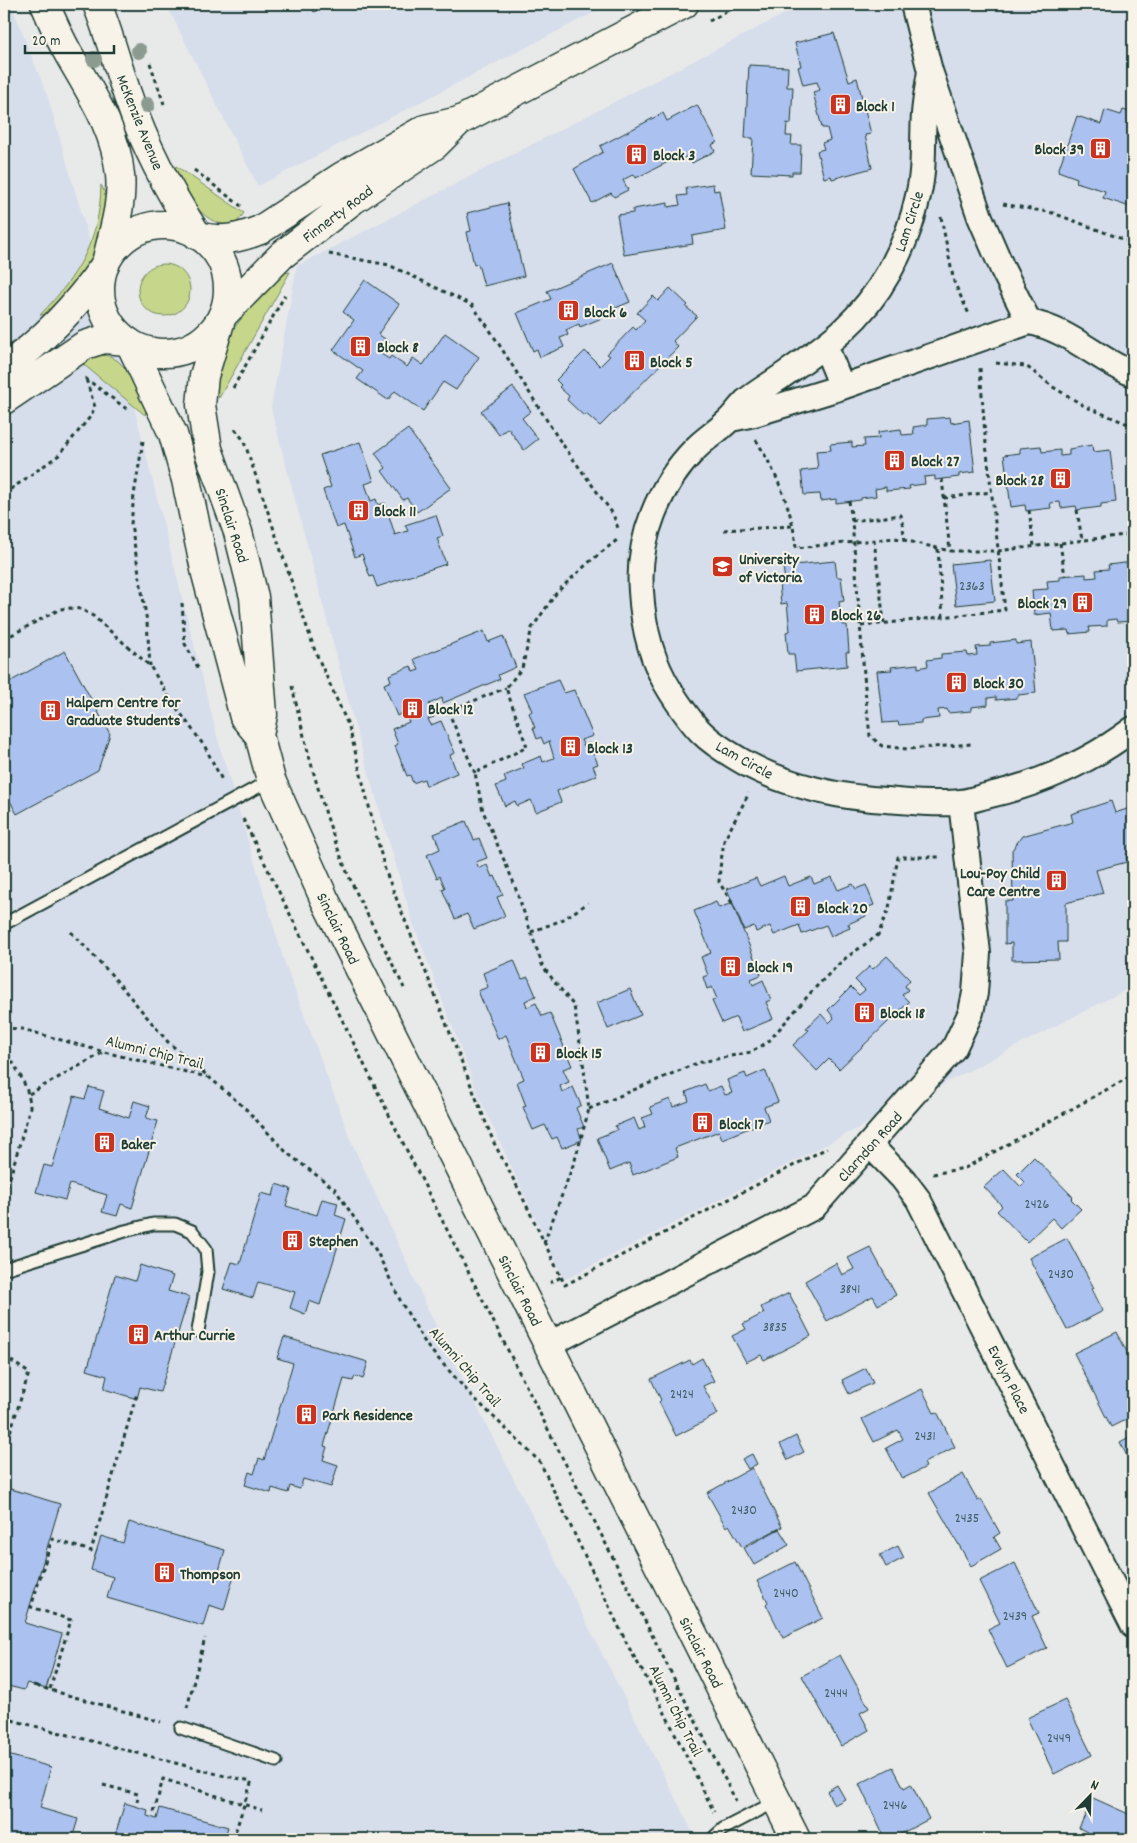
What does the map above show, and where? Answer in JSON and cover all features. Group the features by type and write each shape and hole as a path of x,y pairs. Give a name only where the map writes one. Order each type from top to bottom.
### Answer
{"main road":[{"name":"McKenzie Avenue","path":"45,4 55,28 98,104 113,139 118,158 120,177 119,204 106,263"},
{"name":"McKenzie Avenue","path":"97,4 130,103 158,168 176,202 199,236"},
{"name":"Finnerty Road","path":"199,236 215,240 230,240 260,230 341,177 418,133 426,129 459,121 684,4"},
{"name":"Finnerty Road","path":"222,317 282,255 353,200 435,146 459,121"},
{"path":"4,368 47,334 63,318 78,301 106,263 123,240 146,228 164,225 181,228 199,236 214,249 226,272 228,290 226,307 222,317 216,327 204,339 181,351 155,353 138,348 128,342 109,322 102,306 101,281 106,263"},
{"name":"Sinclair Road","path":"222,317 204,376 201,405 208,449 238,532 254,597 263,715 259,735"},
{"path":"4,400 86,345 104,339 128,342"},
{"name":"Sinclair Road","path":"128,342 174,434 206,574 244,717 259,735 271,780 324,898 796,1839"}],"street":[{"name":"Lam Circle","path":"731,419 980,350 1029,322 1003,270 974,199 930,71 913,4"},
{"name":"Lam Circle","path":"930,71 924,114 924,156 918,196 905,237 890,271 868,304 850,325 746,402 731,419 696,448 666,487 660,498 643,543 640,558 642,608 650,651 663,680 681,708 702,734 729,754 761,771 794,784 829,794 852,798 926,803 962,802 1030,784 1062,772 1091,757 1133,728"},
{"path":"1029,322 1045,325 1062,333 1101,358 1133,374"},
{"path":"825,345 842,387"},
{"name":"Clarndon Road","path":"548,1345 814,1207 954,1048 971,1012 975,993 978,953 962,802"},
{"name":"Evelyn Place","path":"870,1145 903,1179 918,1198 1133,1625"}],"lane":[{"path":"4,924 271,780"},
{"path":"4,1269 125,1231 153,1224 174,1224 192,1232 206,1249 208,1272 198,1331"},
{"path":"181,1728 276,1762"},
{"path":"712,1839 723,1829 777,1801"}],"path":[{"path":"702,24 742,4"},
{"path":"974,199 1053,213 1133,244"},
{"path":"861,626 1005,610 981,389 980,350 954,282 941,216"},
{"path":"322,253 389,266 472,305 558,438 613,514 621,537 588,563 557,592 532,628 522,668 506,688 448,711 475,773 483,811 513,881 543,967 574,1006 589,1109 575,1160 544,1243"},
{"path":"980,350 1026,366 1053,387 1086,407 1133,426"},
{"path":"4,494 59,455 90,417 95,407 86,378"},
{"path":"232,424 246,447 315,651 348,727 385,870 494,1143 565,1285 833,1146"},
{"path":"755,439 773,472 794,526 796,548 895,538 950,551 998,550 1133,534"},
{"path":"143,440 131,524 148,622 150,666"},
{"path":"942,479 950,551"},
{"path":"944,498 991,492"},
{"path":"849,501 870,736 882,746 907,749 972,744"},
{"path":"1029,510 1034,546"},
{"path":"1077,510 1082,540"},
{"path":"852,521 901,515 905,540"},
{"path":"724,530 794,526"},
{"path":"271,536 274,527"},
{"path":"874,540 884,624"},
{"path":"1060,543 1065,576"},
{"path":"938,549 943,617"},
{"path":"4,639 60,609 81,609 100,621 150,666 169,697 205,747 744,1818"},
{"path":"291,683 327,814 348,872 405,990"},
{"path":"475,773 527,747 506,688"},
{"path":"732,903 719,882 724,841 761,771"},
{"path":"589,1109 697,1063 751,1052 768,1042 814,989 843,960 878,935 889,908 898,857 967,857"},
{"path":"531,932 562,920 588,903"},
{"path":"71,932 110,973 168,1042 208,1077"},
{"name":"Alumni Chip Trail","path":"4,1028 22,1030 208,1077 244,1108 287,1152 335,1189 378,1252 401,1302 427,1346 469,1393 540,1462 628,1646 656,1695 723,1829"},
{"path":"4,1047 29,1094 30,1108 4,1198"},
{"path":"29,1094 104,1052"},
{"path":"903,1179 965,1168 1133,1075"},
{"path":"524,1296 561,1277"},
{"path":"4,1356 29,1372 4,1451"},
{"path":"50,1690 71,1620 31,1607 52,1539 91,1551 136,1393"},
{"path":"37,1686 33,1685 181,1728 205,1638"},
{"path":"4,1718 225,1776 252,1781"},
{"path":"233,1839 259,1756"},
{"path":"154,1812 163,1780 262,1810"},
{"path":"103,1785 138,1794 137,1803"}],"shaded area":[{"path":"4,4 11,4 48,98 109,308 219,744 284,961 351,1141 433,1320 696,1839 4,1839"},
{"path":"166,4 610,4 258,186"},
{"name":"University of Victoria","path":"804,4 1133,4 1133,986 564,1280 479,1097 413,923 355,726 271,408 297,266"}],"green space":[{"path":"176,166 244,213 235,225 214,221 199,210 174,175"},
{"path":"101,185 106,197 104,218 91,259 77,281 50,314 40,315 65,286 84,256 96,223 100,205"},
{"path":"159,264 169,264 183,271 190,285 190,295 183,309 169,316 159,316 149,312 142,305 138,295 138,285 142,275 149,268"},
{"path":"290,272 219,398 217,393 214,393 229,335 253,303 279,274"},
{"path":"99,355 110,356 125,368 147,405 145,415 83,364 89,357"}],"building":[{"path":"310,4 329,4 314,12"},
{"name":"Block 1","path":"834,33 849,81 857,78 871,134 865,135 872,168 832,179 831,176 824,178 817,151 824,149 822,143 830,140 827,128 822,128 813,92 820,90 817,82 803,85 798,67 801,66 795,43"},
{"path":"749,65 788,67 787,87 793,87 791,124 787,123 786,136 792,136 791,145 801,145 800,172 792,172 792,175 751,173 753,138 745,138"},
{"name":"Block 3","path":"697,105 717,142 712,145 715,151 692,163 688,156 680,160 677,153 666,158 668,162 636,178 634,174 623,180 628,190 614,197 611,193 592,203 574,169 603,152 600,146 663,113 667,121"},
{"name":"Block 39","path":"1105,110 1121,115 1123,110 1133,113 1133,208 1103,198 1105,191 1076,182 1077,178 1058,171 1077,116 1101,124"},
{"path":"713,184 714,191 719,190 726,230 692,236 693,244 624,255 617,215 633,213 633,209 668,203 668,207 680,205 678,196 687,195 686,188"},
{"path":"507,203 524,276 484,286 478,264 474,265 467,232 471,231 467,213"},
{"name":"Block 6","path":"613,263 630,302 613,309 614,313 580,327 579,324 566,330 568,335 560,338 564,347 540,357 537,349 533,351 517,313 551,299 547,291"},
{"name":"Block 8","path":"365,280 399,304 378,334 389,342 381,354 389,359 391,356 407,367 413,358 423,365 445,333 479,357 456,390 443,382 423,411 395,391 388,400 357,379 363,371 333,350 354,320 343,312"},
{"name":"Block 5","path":"670,288 688,305 686,307 697,316 673,341 678,347 600,426 586,414 584,416 567,400 569,396 559,387 561,385 556,380 585,351 600,366 610,356 607,354 633,327 636,330 645,320 637,313 653,296 658,301"},
{"path":"513,387 531,411 522,418 538,439 524,450 508,428 499,435 481,411"},
{"name":"Block 27","path":"950,417 951,423 969,420 975,472 959,474 959,477 935,480 935,476 924,477 925,484 909,486 910,489 886,491 886,487 875,489 876,496 861,498 861,500 836,503 836,499 821,501 820,494 804,495 801,471 818,469 816,451 831,450 830,444 852,442 852,447 865,446 864,439 879,438 878,432 901,429 902,435 914,434 913,427 927,425 927,419"},
{"path":"408,429 451,488 417,512 407,498 403,500 382,471 386,468 375,453"},
{"name":"Block 11","path":"360,442 374,481 365,484 371,501 376,499 378,505 385,503 395,535 408,531 405,525 436,515 443,536 437,538 446,564 377,587 373,576 370,577 362,554 355,557 344,525 336,528 323,490 331,487 320,455"},
{"name":"Block 28","path":"1092,445 1093,452 1110,450 1116,502 1101,504 1101,507 1077,510 1076,506 1061,508 1060,502 1050,503 1051,508 1026,511 1025,505 1011,507 1004,455 1020,453 1020,448 1041,446 1042,452 1060,450 1060,456 1069,455 1069,449"},
{"path":"990,560 995,601 956,605 951,564"},
{"name":"Block 26","path":"835,561 837,577 841,577 844,601 839,602 842,625 847,625 849,652 846,652 847,666 796,671 794,654 788,654 786,632 790,631 787,603 781,604 779,582 785,581 783,566"},
{"name":"Block 29","path":"1133,562 1133,621 1117,622 1116,619 1107,620 1107,626 1089,627 1090,632 1069,634 1068,630 1053,631 1051,613 1034,615 1032,590 1048,589 1047,581 1060,580 1060,576 1086,574 1086,578 1097,577 1096,570 1109,569 1108,565"},
{"name":"Block 12","path":"484,631 488,642 503,636 516,667 498,675 500,679 443,703 442,698 429,704 434,717 428,719 431,725 441,721 455,753 450,755 457,773 426,786 424,779 413,783 410,775 407,776 395,746 398,744 392,729 409,722 404,712 397,716 384,684 391,681 389,675 411,666 413,672 419,670 414,659"},
{"name":"Block 30","path":"1016,640 1016,644 1031,642 1036,693 1018,695 1018,698 996,700 996,697 988,698 988,705 971,707 971,711 948,713 947,709 938,710 939,718 921,720 921,723 899,725 898,722 883,723 877,671 892,670 891,667 918,664 918,668 928,666 927,660 941,658 941,654 967,652 968,656 977,655 976,647 990,646 990,643"},
{"name":"Halpern Centre for Graduate Students","path":"65,651 110,734 98,770 17,814 4,790 4,685"},
{"name":"Block 13","path":"558,680 564,693 574,690 593,736 581,740 584,746 589,743 598,764 593,766 597,775 557,791 561,802 536,812 531,800 517,806 515,801 505,806 496,786 506,782 504,776 524,768 522,764 541,756 543,762 554,758 549,741 544,744 541,737 537,739 529,713 532,711 524,693"},
{"name":"Lou-Poy Child Care Centre","path":"1111,801 1115,813 1133,807 1133,853 1126,855 1127,862 1096,870 1103,893 1066,903 1066,942 1058,942 1059,959 1012,960 1012,943 1005,944 1005,901 1013,901 1012,850 1022,836 1073,822 1071,814"},
{"path":"466,821 474,840 479,838 487,858 476,862 479,868 487,865 492,877 495,876 503,895 497,897 505,916 474,929 467,914 455,919 442,889 445,888 440,876 437,878 427,855 440,849 434,834"},
{"name":"Block 20","path":"784,876 788,886 811,877 814,884 832,877 838,890 853,884 856,889 866,885 874,905 863,909 866,916 848,924 850,928 831,936 826,925 802,934 799,925 774,935 770,926 756,932 754,926 744,930 727,889 756,878 760,886"},
{"name":"Block 19","path":"716,902 719,908 732,903 761,975 751,979 753,985 763,980 771,1000 766,1002 773,1019 742,1032 736,1017 722,1023 712,1001 717,999 712,987 707,989 703,977 708,975 701,957 711,953 694,911"},
{"name":"Block 18","path":"887,956 910,980 905,986 908,990 902,995 909,1002 839,1069 829,1059 817,1071 793,1045 809,1030 806,1028 821,1014 829,1023 834,1018 828,1010 851,987 859,995 865,990 855,980 870,966 873,969"},
{"name":"Block 15","path":"514,960 522,979 528,977 536,996 525,1001 527,1007 536,1003 542,1016 550,1013 572,1066 563,1069 569,1082 560,1086 562,1092 573,1087 581,1105 576,1108 584,1127 578,1129 582,1140 562,1148 557,1137 552,1139 545,1125 533,1130 523,1107 526,1106 517,1082 524,1079 506,1035 498,1039 478,991 488,987 483,973"},
{"path":"630,989 641,1015 608,1029 597,1003"},
{"name":"Block 17","path":"765,1070 778,1102 764,1107 769,1120 722,1139 719,1131 675,1148 678,1157 633,1175 629,1163 610,1171 597,1138 617,1130 615,1126 634,1118 639,1130 645,1127 642,1118 653,1114 650,1107 670,1099 673,1107 689,1101 686,1092 705,1084 708,1091 721,1086 725,1095 732,1093 727,1080 745,1073 747,1078"},
{"name":"Baker","path":"89,1087 104,1091 99,1108 129,1118 134,1101 150,1106 146,1118 158,1121 132,1208 121,1204 117,1216 102,1212 107,1195 70,1184 65,1200 36,1192 44,1165 52,1167 74,1096 85,1099"},
{"path":"1034,1157 1073,1197 1071,1199 1081,1209 1061,1228 1052,1218 1027,1242 997,1211 1002,1206 984,1187 1004,1169 1021,1187 1025,1182 1017,1174"},
{"name":"Stephen","path":"276,1184 291,1189 286,1206 317,1215 322,1199 338,1203 335,1215 346,1219 320,1305 309,1301 305,1314 290,1308 295,1292 258,1282 253,1298 223,1289 232,1262 240,1264 261,1193 273,1196"},
{"path":"1067,1238 1094,1288 1092,1289 1103,1311 1067,1330 1029,1258"},
{"path":"870,1247 896,1295 878,1305 873,1296 827,1321 805,1281 836,1263 842,1275 854,1269 848,1258"},
{"name":"Arthur Currie","path":"140,1265 173,1276 168,1291 189,1297 160,1392 140,1387 137,1399 104,1389 107,1376 87,1370 115,1275 135,1281"},
{"path":"789,1293 811,1336 764,1360 761,1355 746,1362 732,1336 746,1329 743,1324 764,1313 761,1307"},
{"path":"1117,1332 1133,1364 1133,1416 1111,1427 1074,1353"},
{"name":"Park Residence","path":"284,1337 368,1362 363,1379 355,1376 353,1381 344,1379 324,1446 327,1447 323,1460 338,1465 331,1487 303,1479 300,1489 290,1486 288,1493 272,1488 271,1493 245,1485 249,1472 254,1474 259,1458 264,1460 293,1363 277,1358"},
{"path":"702,1358 714,1381 703,1386 718,1414 676,1436 659,1402 661,1400 651,1379 690,1360 692,1364"},
{"path":"866,1368 873,1383 849,1394 842,1380"},
{"path":"922,1389 934,1413 937,1412 955,1447 924,1463 926,1467 902,1479 886,1448 903,1439 898,1430 874,1442 862,1419"},
{"path":"1133,1435 1133,1475 1130,1468 1132,1466 1120,1442"},
{"path":"796,1436 804,1452 788,1460 780,1444"},
{"path":"752,1454 757,1464 748,1469 742,1459"},
{"path":"752,1468 782,1527 742,1547 729,1525 726,1527 707,1493"},
{"path":"963,1474 978,1501 981,1499 1000,1533 994,1537 1001,1549 971,1566 929,1493"},
{"path":"11,1489 60,1504 25,1623 62,1634 46,1689 27,1683 24,1690 4,1685 6,1669 4,1669 4,1512"},
{"name":"Thompson","path":"129,1522 225,1550 219,1571 234,1575 224,1610 209,1605 203,1626 107,1598 113,1577 91,1570 93,1562 101,1536 123,1543"},
{"path":"779,1529 789,1545 754,1565 744,1548"},
{"path":"898,1546 904,1558 886,1567 880,1555"},
{"path":"795,1562 823,1618 783,1638 757,1581"},
{"path":"1015,1563 1039,1613 1032,1616 1047,1648 1007,1668 988,1629 1000,1623 979,1581"},
{"path":"840,1655 869,1708 860,1713 869,1730 841,1746 802,1676"},
{"path":"1065,1700 1092,1755 1054,1774 1027,1718"},
{"path":"4,1754 51,1767 40,1808 78,1819 72,1839 4,1839"},
{"path":"893,1767 904,1788 911,1784 929,1819 891,1839 885,1839 859,1784"},
{"path":"837,1785 845,1799 834,1805 827,1791"},
{"path":"1093,1798 1133,1816 1133,1839 1093,1839 1095,1836 1079,1828"},
{"path":"125,1803 148,1810 147,1816 157,1819 160,1808 228,1827 224,1839 141,1839 116,1832"}],"place":[{"name":"Block 1","path":"840,105"},
{"name":"Block 39","path":"1100,148"},
{"name":"Block 3","path":"637,154"},
{"name":"Block 6","path":"568,311"},
{"name":"Block 8","path":"361,346"},
{"name":"Block 5","path":"634,361"},
{"name":"Block 27","path":"895,460"},
{"name":"Block 28","path":"1060,479"},
{"name":"Block 11","path":"358,510"},
{"name":"University of Victoria","path":"723,567"},
{"name":"Block 29","path":"1083,602"},
{"name":"Block 26","path":"815,614"},
{"name":"Block 30","path":"957,682"},
{"name":"Block 12","path":"412,708"},
{"name":"Halpern Centre for Graduate Students","path":"50,710"},
{"name":"Block 13","path":"571,747"},
{"name":"Lou-Poy Child Care Centre","path":"1056,881"},
{"name":"Block 20","path":"801,907"},
{"name":"Block 19","path":"731,966"},
{"name":"Block 18","path":"864,1012"},
{"name":"Block 15","path":"540,1052"},
{"name":"Block 17","path":"703,1123"},
{"name":"Baker","path":"105,1143"},
{"name":"Stephen","path":"293,1240"},
{"name":"Arthur Currie","path":"138,1334"},
{"name":"Park Residence","path":"306,1414"},
{"name":"Thompson","path":"164,1573"}]}
